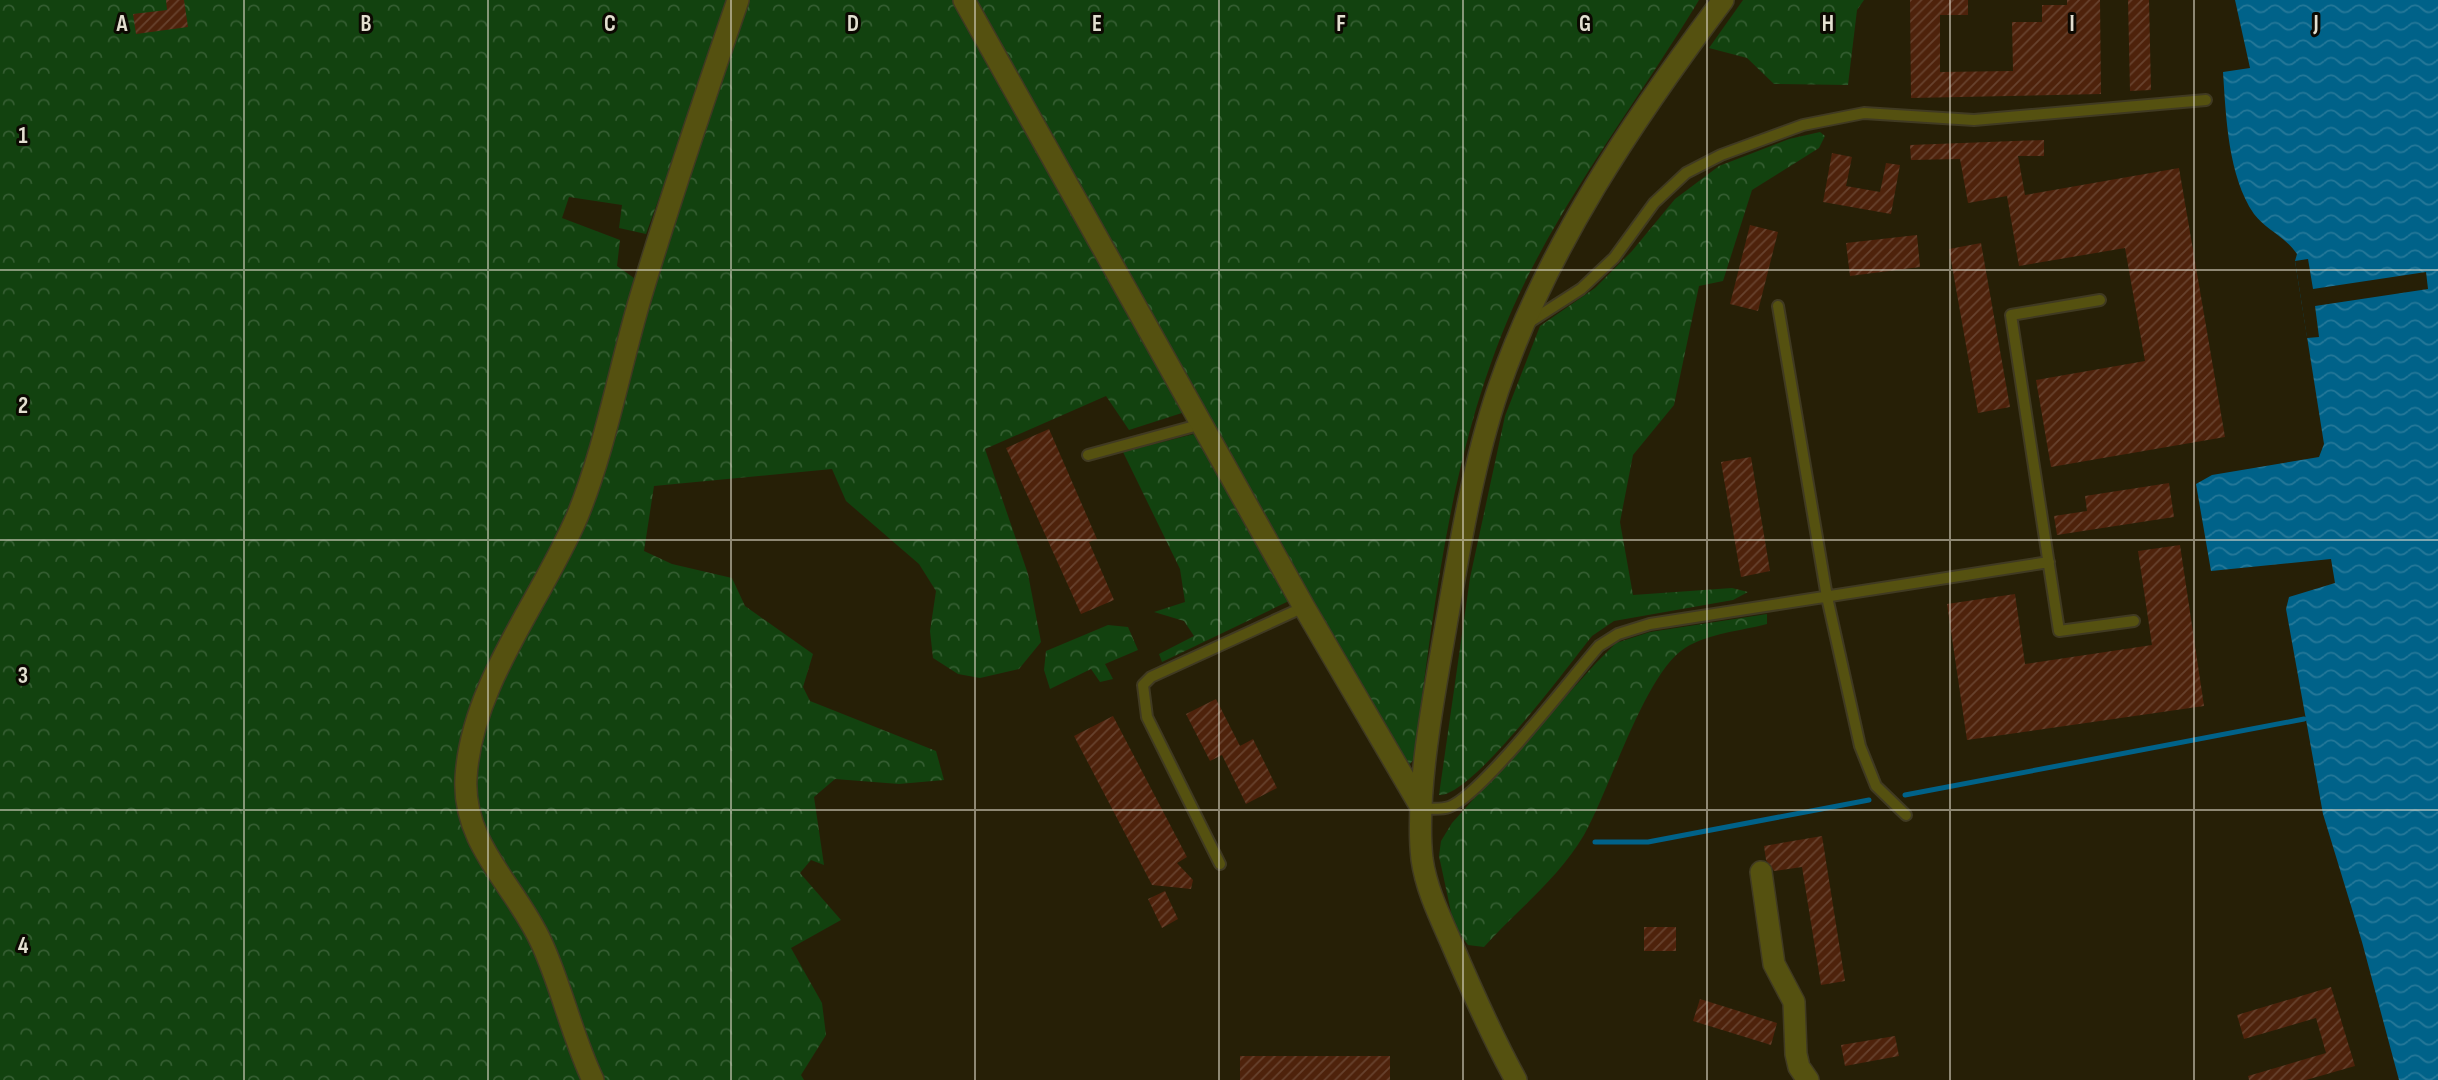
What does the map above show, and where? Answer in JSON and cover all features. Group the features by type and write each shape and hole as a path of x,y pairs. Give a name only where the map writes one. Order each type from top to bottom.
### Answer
{"street":[{"path":"593,1080 579,1051 560,989 540,940 480,844 468,813 466,778 475,722 577,516 641,296 738,0"},
{"path":"964,0 1304,607 1422,808"},
{"path":"1516,1080 1483,1019 1430,894 1422,859 1422,808 1435,685 1462,535 1497,393 1522,326 1572,227 1652,94 1723,0"},
{"path":"1761,872 1774,964 1794,1002 1796,1054 1799,1067 1808,1080"}],"lane":[{"path":"1522,326 1581,289 1606,266 1654,203 1686,173 1721,155 1803,125 1864,113 1974,120 2206,100"},
{"path":"2100,300 2011,315 2059,631 2134,621"},
{"path":"1779,306 1827,597 1860,746 1876,786 1906,815"},
{"path":"1088,455 1202,424"},
{"path":"1422,808 1447,808 1485,779 1599,646 1618,634 1650,624 2049,562"},
{"path":"1220,864 1147,717 1143,685 1151,677 1304,607"}],"green space":[{"path":"0,0 731,0 646,234 619,228 622,205 569,197 562,218 620,240 617,266 634,278 634,297 568,517 460,776 535,942 586,1080 0,1080"},
{"path":"747,0 956,0 1185,412 1129,430 1106,396 985,449 1028,574 1041,642 1019,669 980,678 958,674 933,658 930,631 936,591 919,564 846,501 832,469 654,486 644,551 672,564 732,578 745,606 813,654 803,687 810,701 936,751 944,780 899,784 835,779 814,797 824,865 811,860 800,873 841,920 791,948 822,1003 826,1035 801,1075 804,1080 599,1080 485,839 473,777 484,726 497,690 532,621 648,307"},
{"path":"971,0 1699,0 1570,201 1531,270 1504,328 1483,387 1452,509 1440,571 1414,759 1410,764 1405,764"},
{"path":"1743,0 1864,0 1857,10 1848,85 1774,84 1747,58 1709,48"},
{"path":"1820,132 1825,136 1819,148 1752,190 1723,281 1699,286 1674,405 1633,455 1620,522 1633,595 1732,588 1748,592 1733,600 1614,621 1592,636 1496,753 1454,790 1439,795 1470,578 1505,416 1540,326 1595,288 1632,251 1675,199 1719,166 1789,139"},
{"path":"1198,433 1291,600 1162,662 1159,654 1194,636 1184,621 1154,612 1185,602 1180,569 1123,452"},
{"path":"1767,614 1767,624 1704,639 1685,648 1670,661 1642,706 1594,815 1574,851 1550,880 1484,947 1468,945 1454,926 1439,856 1441,841 1452,823 1596,663 1616,643 1650,632"},
{"path":"1108,625 1128,627 1138,650 1105,664 1113,679 1100,682 1091,669 1050,689 1044,670 1046,651"}],"water":[{"path":"2235,0 2438,0 2438,1080 2399,1080 2362,942 2323,814 2286,609 2289,597 2335,583 2331,559 2211,571 2196,484 2212,475 2319,457 2324,444 2295,261 2297,254 2254,214 2239,182 2230,146 2223,72 2250,68"}],"pier":[{"path":"2308,259 2313,289 2426,272 2428,289 2315,306 2319,337 2307,338 2295,261"}],"building":[{"path":"166,0 184,0 188,27 136,34 133,14 167,10"},
{"path":"1910,0 1968,0 1968,15 1940,15 1940,72 2013,71 2012,22 2042,22 2042,5 2067,5 2067,0 2100,0 2101,94 1911,98"},
{"path":"2128,0 2149,0 2151,90 2130,91"},
{"path":"2044,140 2044,156 2018,156 2025,195 2179,168 2225,437 2051,467 2036,380 2145,361 2125,248 2019,266 2007,196 1968,203 1960,159 1911,160 1910,145"},
{"path":"1832,153 1852,157 1846,186 1880,192 1886,163 1900,165 1891,214 1823,202"},
{"path":"1750,225 1778,232 1758,311 1730,304"},
{"path":"1917,235 1920,267 1850,276 1846,243"},
{"path":"1981,243 2010,407 1978,413 1949,249"},
{"path":"1049,429 1097,539 1089,542 1114,600 1081,614 1006,448"},
{"path":"1751,457 1770,571 1741,577 1721,462"},
{"path":"2169,483 2174,517 2057,535 2054,516 2087,511 2085,496"},
{"path":"2180,545 2204,706 1967,740 1947,604 2015,594 2025,664 2152,645 2138,551"},
{"path":"1216,699 1240,746 1253,739 1277,788 1246,804 1222,755 1210,761 1186,714"},
{"path":"1113,716 1187,857 1177,863 1193,880 1191,889 1152,885 1074,736"},
{"path":"1822,836 1845,981 1821,985 1802,867 1774,871 1766,860 1764,846"},
{"path":"1165,891 1178,919 1162,928 1148,899"},
{"path":"1644,927 1676,927 1676,951 1644,951"},
{"path":"2331,987 2355,1066 2306,1080 2249,1080 2248,1076 2326,1053 2316,1018 2244,1039 2237,1015"},
{"path":"1700,999 1777,1023 1771,1045 1693,1021"},
{"path":"1895,1036 1899,1056 1845,1066 1841,1045"},
{"path":"1240,1056 1390,1056 1390,1080 1240,1080"}],"waterway":[{"path":"1905,795 2304,719"},
{"path":"1595,842 1648,842 1869,800"}]}
